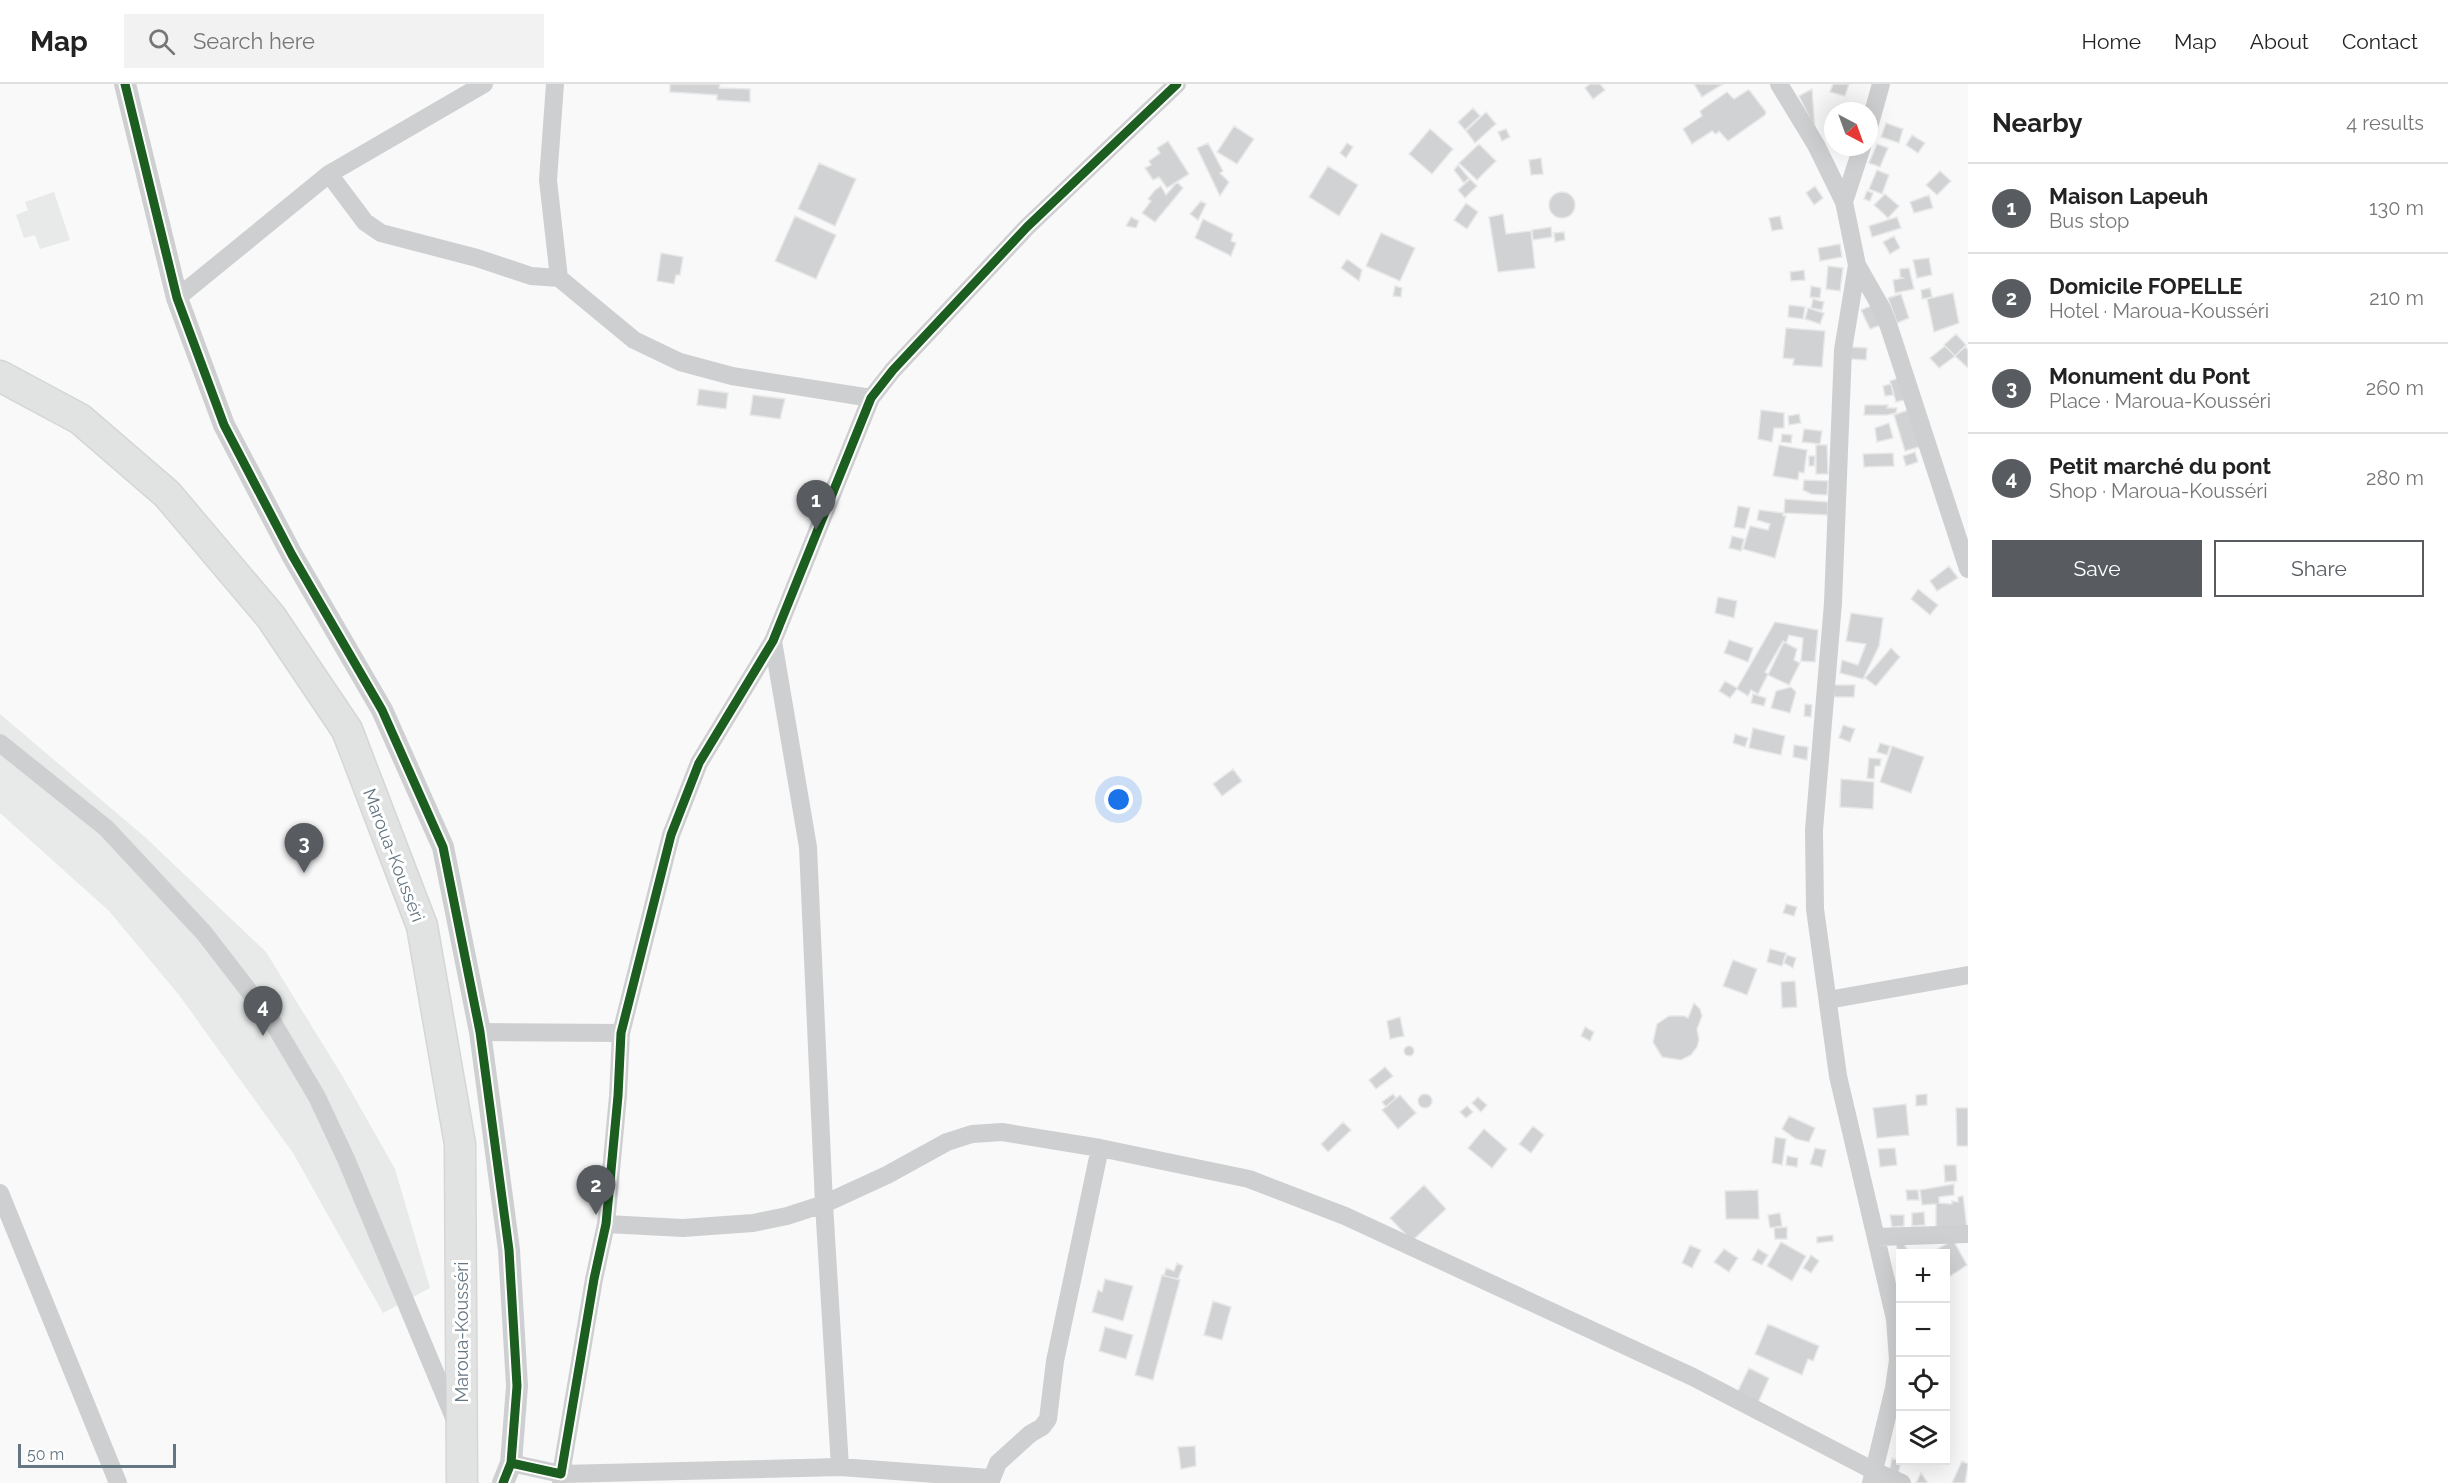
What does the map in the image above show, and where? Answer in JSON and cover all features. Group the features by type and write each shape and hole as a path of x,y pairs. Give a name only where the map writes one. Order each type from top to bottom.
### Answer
{"highway":[{"name":"Maroua-Kousséri","path":"0,376 80,419 167,494 271,617 347,730 422,926 460,1144 462,1483"}],"street":[{"path":"125,84 177,298 224,425 292,555 382,710 443,847 480,1032 508,1250 517,1386 507,1473 561,1479 840,1467 990,1480 998,1463 1030,1434 1042,1427 1048,1419 1055,1361 1100,1148"},
{"path":"177,298 329,174 484,84"},
{"path":"555,84 548,180 559,278"},
{"path":"561,1479 594,1279 606,1224 618,1096 621,1033 671,835 699,763 773,641 871,399 893,370 1027,228 1177,84"},
{"path":"1779,84 1816,145 1844,202 1857,265 1882,309 1889,327 1968,569"},
{"path":"1876,102 1881,84"},
{"path":"1844,202 1859,156"},
{"path":"329,174 365,222 381,233 477,258 531,276 559,278 634,340 680,362 732,375 871,399"},
{"path":"1857,265 1843,350 1833,603 1814,830 1815,909 1838,1076 1895,1319 1898,1360 1894,1388 1873,1477"},
{"path":"773,641 808,847 824,1204 840,1467"},
{"path":"0,743 106,828 204,933 272,1021 316,1097 346,1159 461,1436"},
{"path":"1827,1000 1968,975"},
{"path":"480,1032 621,1033"},
{"path":"606,1224 684,1228 736,1225 787,1216 824,1204 887,1175 947,1142 972,1134 1002,1132 1100,1148 1249,1179 1346,1216 1693,1377 1873,1477 1902,1483"},
{"path":"0,1193 118,1483"},
{"path":"1877,1237 1968,1234"}],"shaded area":[{"path":"54,192 70,240 40,249 35,235 24,238 16,215 28,210 25,202"},
{"path":"0,714 145,837 266,952 343,1077 395,1169 430,1288 383,1313 293,1153 179,995 109,911 0,813"}],"building":[{"path":"670,84 720,84 719,88 750,89 750,102 717,100 717,95 670,92"},
{"path":"1590,84 1600,84 1605,90 1593,99 1585,88"},
{"path":"1694,84 1723,84 1702,97"},
{"path":"1833,84 1849,84 1845,96 1830,92"},
{"path":"1812,89 1815,129 1799,96"},
{"path":"1748,90 1766,112 1765,115 1728,141 1719,131 1716,134 1712,131 1692,144 1683,129 1702,116 1700,111 1727,92 1734,99"},
{"path":"1473,108 1480,116 1465,130 1458,122"},
{"path":"1486,112 1496,124 1475,143 1466,131"},
{"path":"1886,123 1903,129 1899,143 1881,137"},
{"path":"1234,126 1254,139 1237,164 1217,152"},
{"path":"1430,129 1453,149 1432,174 1409,154"},
{"path":"1506,129 1510,137 1502,141 1498,132"},
{"path":"1912,135 1925,143 1918,153 1906,145"},
{"path":"1168,141 1189,174 1167,188 1159,177 1153,180 1145,168 1151,165 1149,161 1160,153 1157,148"},
{"path":"1208,143 1223,171 1220,173 1229,182 1220,196 1197,148"},
{"path":"1347,143 1353,147 1346,158 1340,153"},
{"path":"1479,144 1496,161 1477,180 1459,163"},
{"path":"1878,144 1888,148 1880,167 1869,163 1872,156 1878,156"},
{"path":"1541,158 1543,174 1531,175 1529,160"},
{"path":"819,163 856,179 835,226 798,209"},
{"path":"1458,165 1469,178 1464,183 1454,170"},
{"path":"1328,166 1358,185 1339,216 1309,197"},
{"path":"1877,170 1889,175 1882,194 1869,189"},
{"path":"1940,171 1951,181 1937,195 1926,185"},
{"path":"1470,179 1477,186 1465,198 1458,190"},
{"path":"1177,182 1183,188 1155,222 1142,213 1151,201 1148,199 1155,190 1161,186 1166,195"},
{"path":"1815,186 1823,198 1814,205 1806,193"},
{"path":"1867,191 1873,193 1870,201 1864,199"},
{"path":"1562,192 1571,196 1575,205 1571,214 1562,218 1553,214 1549,205 1553,196"},
{"path":"1885,194 1899,206 1888,218 1874,205"},
{"path":"1929,195 1933,208 1914,213 1910,202"},
{"path":"1201,201 1206,204 1198,220 1190,214"},
{"path":"1466,203 1478,212 1467,229 1454,220"},
{"path":"1503,214 1506,234 1531,231 1535,268 1498,272 1489,217"},
{"path":"795,216 836,235 816,279 775,261"},
{"path":"1780,216 1783,229 1772,231 1769,218"},
{"path":"1131,217 1139,221 1136,228 1126,226"},
{"path":"1897,217 1901,228 1872,237 1869,226"},
{"path":"1203,219 1233,234 1231,241 1236,243 1231,256 1195,238"},
{"path":"1551,227 1552,237 1533,240 1532,230"},
{"path":"1564,232 1565,240 1555,242 1554,233"},
{"path":"1381,233 1415,248 1400,281 1366,266"},
{"path":"1894,236 1900,248 1890,254 1883,242"},
{"path":"1840,244 1842,257 1820,261 1818,248"},
{"path":"661,253 683,257 680,275 676,275 674,284 657,281"},
{"path":"1929,258 1932,275 1917,278 1913,260"},
{"path":"1347,259 1362,270 1359,281 1341,268"},
{"path":"1828,266 1843,268 1840,291 1826,289"},
{"path":"1909,268 1914,289 1895,293 1893,280 1903,278 1900,277 1900,269"},
{"path":"1804,270 1805,280 1791,281 1790,272"},
{"path":"1395,286 1402,288 1401,297 1393,296"},
{"path":"1811,286 1821,288 1820,298 1810,297"},
{"path":"1930,288 1932,297 1922,299 1921,290"},
{"path":"1953,293 1959,323 1934,332 1927,299"},
{"path":"1901,294 1909,318 1897,323 1888,298"},
{"path":"1813,299 1824,302 1822,310 1811,308"},
{"path":"1789,305 1805,307 1803,319 1788,317"},
{"path":"1873,305 1881,325 1870,329 1861,310"},
{"path":"1808,308 1824,313 1820,324 1805,319"},
{"path":"1786,328 1825,331 1822,367 1793,365 1794,359 1783,358"},
{"path":"1956,334 1966,345 1955,356 1944,345"},
{"path":"1945,346 1955,356 1939,368 1930,358"},
{"path":"1851,347 1867,348 1866,360 1851,359"},
{"path":"1965,347 1968,350 1968,368 1955,356"},
{"path":"1902,377 1908,399 1896,402 1890,381"},
{"path":"1891,384 1893,395 1885,396 1883,386"},
{"path":"699,389 728,393 726,409 697,405"},
{"path":"753,395 785,399 780,419 750,415"},
{"path":"1865,405 1888,405 1887,408 1897,408 1896,413 1887,415 1864,415"},
{"path":"1911,409 1923,446 1905,451 1894,415"},
{"path":"1761,410 1784,413 1784,428 1774,428 1772,442 1758,439"},
{"path":"1799,414 1801,423 1789,425 1788,416"},
{"path":"1889,423 1893,438 1877,442 1875,428"},
{"path":"1804,429 1822,431 1820,444 1802,442"},
{"path":"1782,434 1792,435 1791,443 1781,442"},
{"path":"1779,445 1807,450 1804,473 1799,472 1798,480 1773,476"},
{"path":"1816,445 1827,445 1828,474 1816,474"},
{"path":"1915,452 1918,462 1906,466 1903,456"},
{"path":"1893,453 1894,466 1864,467 1863,454"},
{"path":"1809,456 1815,456 1814,466 1809,466"},
{"path":"1804,480 1828,481 1827,495 1811,494 1803,490"},
{"path":"1785,499 1828,502 1828,515 1784,513"},
{"path":"1738,506 1750,508 1745,529 1734,527"},
{"path":"1759,510 1783,513 1783,516 1786,516 1775,558 1743,549 1750,526 1768,530 1770,524 1757,520"},
{"path":"1732,536 1744,539 1741,551 1729,548"},
{"path":"1949,566 1958,578 1937,591 1930,581"},
{"path":"1918,589 1938,605 1930,615 1911,599"},
{"path":"1718,597 1737,601 1734,618 1715,613"},
{"path":"1851,613 1883,618 1879,646 1863,679 1840,673 1842,660 1858,665 1866,644 1846,641"},
{"path":"1775,622 1818,630 1815,662 1801,661 1803,638 1789,635 1786,643 1783,641 1765,672 1768,674 1758,694 1751,690 1748,696 1737,689 1730,698 1719,691 1725,681 1737,688"},
{"path":"1729,640 1753,648 1748,662 1724,653"},
{"path":"1784,642 1797,649 1794,660 1800,663 1789,685 1768,675"},
{"path":"1891,648 1900,657 1876,686 1865,678"},
{"path":"1834,685 1855,685 1854,697 1834,697"},
{"path":"1791,687 1796,692 1790,713 1771,708 1776,691"},
{"path":"1753,694 1766,698 1764,706 1751,703"},
{"path":"1805,704 1812,705 1811,717 1804,716"},
{"path":"1843,725 1855,729 1850,742 1839,738"},
{"path":"1753,728 1785,736 1781,755 1749,748"},
{"path":"1735,734 1748,738 1745,747 1733,743"},
{"path":"1880,743 1890,746 1887,755 1877,752"},
{"path":"1794,745 1808,747 1807,760 1793,757"},
{"path":"1892,746 1924,757 1911,793 1880,782"},
{"path":"1869,758 1881,759 1880,766 1875,766 1874,779 1867,778"},
{"path":"1233,769 1242,781 1222,796 1213,784"},
{"path":"1841,779 1874,782 1873,809 1840,807"},
{"path":"1786,904 1797,907 1794,916 1783,913"},
{"path":"1770,949 1786,953 1782,966 1767,962"},
{"path":"1787,955 1796,958 1793,968 1784,963"},
{"path":"1733,960 1757,969 1747,995 1723,986"},
{"path":"1795,981 1797,1007 1782,1008 1781,982"},
{"path":"1694,1003 1700,1009 1702,1016 1697,1029 1699,1040 1697,1047 1691,1055 1681,1060 1662,1057 1653,1042 1657,1024 1669,1016 1688,1018"},
{"path":"1400,1017 1404,1036 1390,1039 1387,1021"},
{"path":"1585,1027 1594,1032 1590,1041 1581,1036"},
{"path":"1409,1046 1413,1047 1413,1055 1409,1056 1405,1055 1404,1051 1405,1047"},
{"path":"1385,1067 1393,1076 1376,1089 1369,1080"},
{"path":"1393,1094 1396,1098 1386,1107 1382,1102"},
{"path":"1422,1094 1428,1094 1432,1101 1428,1108 1422,1108 1418,1104 1418,1098"},
{"path":"1927,1094 1927,1105 1916,1106 1916,1095"},
{"path":"1400,1095 1416,1113 1398,1129 1382,1110"},
{"path":"1478,1097 1487,1105 1481,1112 1472,1103"},
{"path":"1906,1104 1909,1135 1877,1138 1873,1108"},
{"path":"1467,1106 1473,1112 1466,1118 1460,1112"},
{"path":"1956,1108 1968,1108 1968,1146 1957,1146"},
{"path":"1789,1116 1815,1128 1809,1142 1796,1139 1782,1129"},
{"path":"1343,1122 1351,1130 1328,1152 1321,1144"},
{"path":"1533,1126 1544,1135 1531,1153 1519,1144"},
{"path":"1484,1129 1507,1149 1492,1168 1468,1148"},
{"path":"1775,1137 1786,1139 1782,1165 1772,1163"},
{"path":"1815,1148 1826,1150 1822,1167 1810,1164"},
{"path":"1895,1148 1897,1165 1880,1167 1878,1149"},
{"path":"1787,1156 1798,1158 1797,1167 1786,1165"},
{"path":"1944,1165 1956,1165 1957,1181 1945,1182"},
{"path":"1954,1184 1954,1195 1939,1197 1939,1203 1952,1204 1952,1201 1958,1202 1958,1197 1963,1196 1967,1229 1936,1228 1936,1204 1922,1205 1920,1190"},
{"path":"1424,1185 1446,1209 1412,1241 1390,1218"},
{"path":"1758,1190 1759,1219 1726,1219 1725,1191"},
{"path":"1906,1190 1918,1190 1919,1200 1907,1200"},
{"path":"1924,1212 1925,1225 1912,1226 1912,1213"},
{"path":"1780,1213 1782,1226 1770,1228 1768,1215"},
{"path":"1890,1215 1904,1215 1904,1226 1892,1227"},
{"path":"1787,1227 1787,1239 1775,1239 1774,1228"},
{"path":"1833,1235 1833,1241 1817,1243 1817,1237"},
{"path":"1953,1240 1967,1265 1950,1276 1950,1249 1937,1249"},
{"path":"1781,1242 1806,1256 1792,1281 1767,1266"},
{"path":"1896,1242 1904,1244 1907,1249 1897,1249"},
{"path":"1690,1245 1701,1250 1692,1268 1682,1263"},
{"path":"1724,1249 1738,1258 1729,1272 1714,1262"},
{"path":"1758,1249 1768,1255 1762,1265 1752,1260"},
{"path":"1811,1255 1819,1261 1811,1273 1803,1268"},
{"path":"1177,1263 1183,1266 1178,1279 1164,1276 1166,1268 1174,1271"},
{"path":"1162,1275 1180,1280 1153,1380 1135,1375"},
{"path":"1105,1279 1133,1286 1123,1321 1092,1312 1098,1290 1102,1292"},
{"path":"1213,1301 1231,1307 1222,1340 1204,1335"},
{"path":"1768,1324 1819,1346 1813,1361 1808,1359 1802,1375 1755,1354"},
{"path":"1105,1327 1133,1335 1126,1359 1099,1351"},
{"path":"1749,1368 1769,1378 1757,1405 1736,1395"},
{"path":"1195,1446 1196,1466 1181,1469 1178,1447"},
{"path":"1892,1458 1896,1459 1896,1465 1900,1465 1898,1475 1889,1473"},
{"path":"1962,1461 1968,1464 1965,1483 1952,1483"},
{"path":"1921,1473 1928,1483 1916,1483"}],"cycle path":[{"path":"125,84 177,298 224,425 292,555 382,710 443,847 480,1032 509,1250 517,1386 511,1463 503,1483"},
{"path":"511,1463 561,1474 594,1279 606,1224 618,1096 621,1033 671,835 699,763 773,641 871,398 893,370 1027,227 1177,84"}],"place":[{"name":"Maison Lapeuh","path":"816,530"},
{"name":"Monument du Pont","path":"304,873"},
{"name":"Petit marché du pont","path":"263,1036"},
{"name":"Domicile FOPELLE","path":"596,1215"}]}
